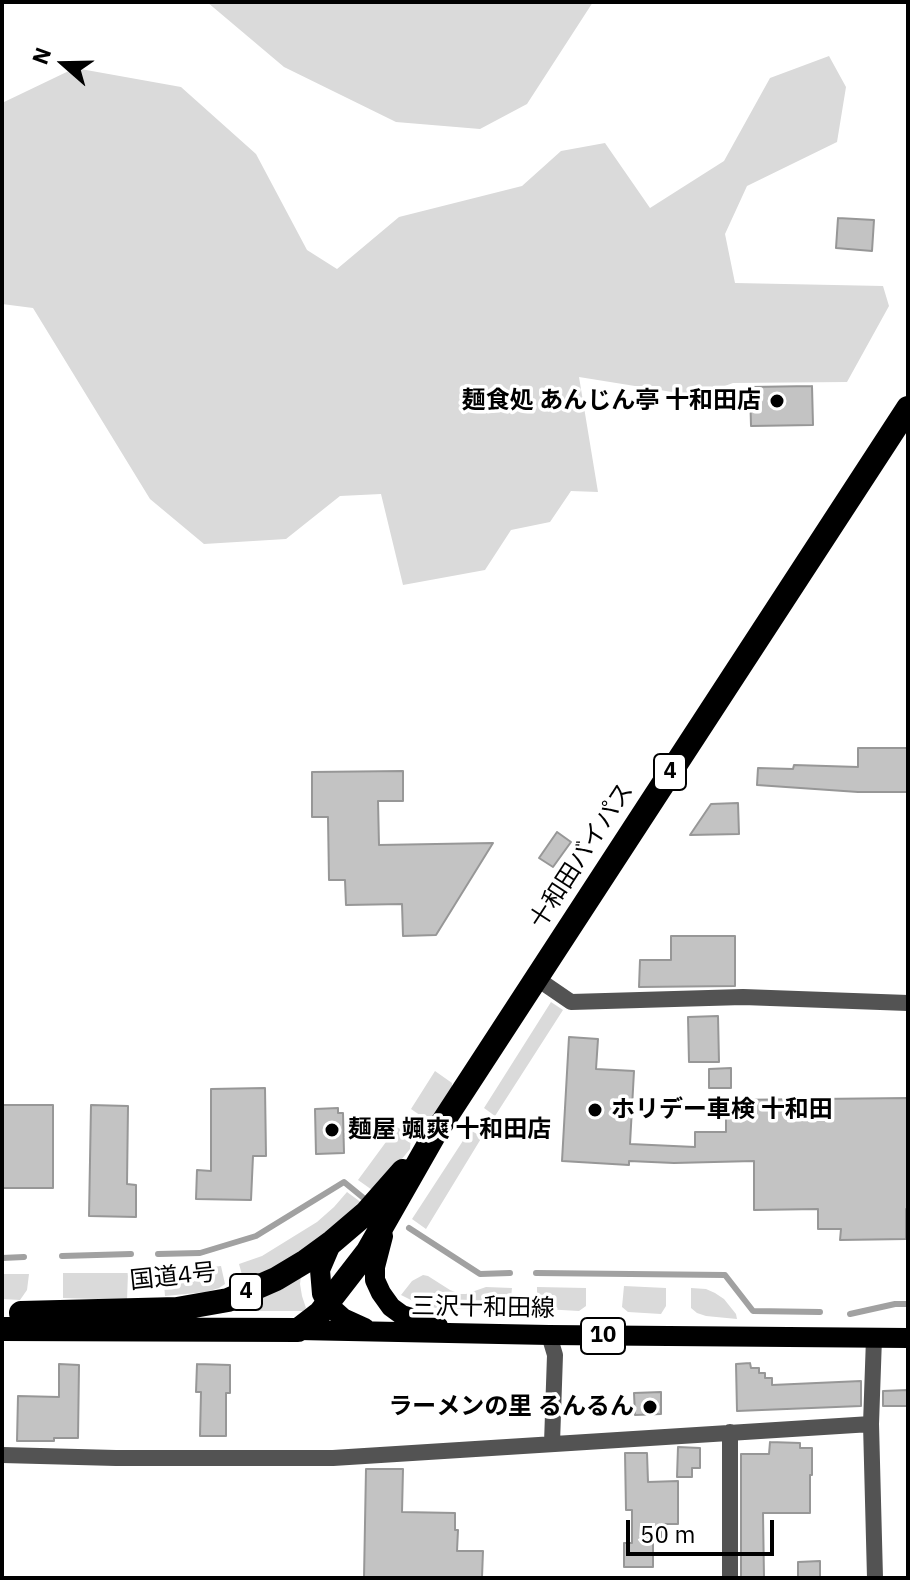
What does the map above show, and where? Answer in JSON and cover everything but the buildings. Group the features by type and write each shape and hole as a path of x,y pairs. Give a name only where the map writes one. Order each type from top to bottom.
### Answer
{"highway":[{"name":"十和田バイパス","path":"298,1330 328,1304 368,1251 433,1137 908,408"},
{"name":"国道4号","path":"2,1314 177,1309 228,1300 276,1279 332,1242 366,1213 433,1137"},
{"name":"国道4号","path":"2,1329 298,1330"}],"main road":[{"name":"10","path":"393,1209 379,1246 375,1267 375,1280 381,1293 391,1307 402,1315 468,1334"},
{"path":"328,1304 322,1294 320,1270 332,1242"},
{"name":"10","path":"328,1304 343,1318 372,1331"},
{"name":"三沢十和田線","path":"298,1330 908,1338"}],"street":[{"path":"536,978 571,1002 743,997 908,1003"},
{"path":"549,1335 555,1355 552,1443"},
{"path":"874,1338 871,1424 875,1578"},
{"path":"2,1455 333,1458 871,1424"},
{"path":"730,1432 730,1578"}],"shaded area":[{"path":"207,2 593,2 527,104 480,129 396,122 284,67"},
{"path":"829,56 846,87 837,142 747,186 725,234 735,283 883,286 889,306 847,382 733,383 697,396 579,377 598,492 571,491 550,522 511,530 485,570 403,585 381,494 340,496 286,539 204,544 150,499 33,308 2,304 2,103 75,68 181,87 256,154 307,250 337,269 399,217 522,186 561,151 605,143 650,208 724,161 770,78"},
{"path":"551,1002 563,1010 495,1116 484,1108"},
{"path":"435,1071 452,1083 452,1091 435,1118 427,1120 411,1109"},
{"path":"397,1127 411,1136 410,1149 375,1192 358,1180"},
{"path":"470,1130 482,1137 426,1229 412,1219"},
{"path":"347,1192 362,1203 301,1258 244,1282 239,1264 262,1256 317,1222"},
{"path":"221,1266 225,1284 219,1288 165,1296 163,1273"},
{"path":"63,1273 128,1273 127,1300 63,1298"},
{"path":"2,1274 29,1274 27,1290 20,1300 2,1299"},
{"path":"423,1275 460,1294 486,1287 512,1288 510,1306 505,1310 436,1308 401,1295 412,1281"},
{"path":"301,1276 306,1308 303,1311 231,1311"},
{"path":"624,1286 666,1288 666,1306 661,1314 628,1312 622,1307"},
{"path":"537,1287 586,1288 586,1306 579,1311 544,1309 537,1302"},
{"path":"691,1288 706,1289 724,1299 737,1319 697,1313 691,1308"}],"waterway":[{"path":"158,1254 200,1253 256,1236 344,1182 366,1200"},
{"path":"409,1228 480,1274 510,1273"},
{"path":"62,1256 131,1254"},
{"path":"2,1258 24,1257"},
{"path":"536,1273 725,1275 753,1311 820,1312"},
{"path":"850,1314 908,1304"}],"place":[{"name":"麺食処 あんじん亭 十和田店","path":"777,401"},
{"name":"ホリデー車検 十和田","path":"595,1110"},
{"name":"麺屋 颯爽 十和田店","path":"332,1130"},
{"name":"ラーメンの里 るんるん","path":"650,1407"}]}
